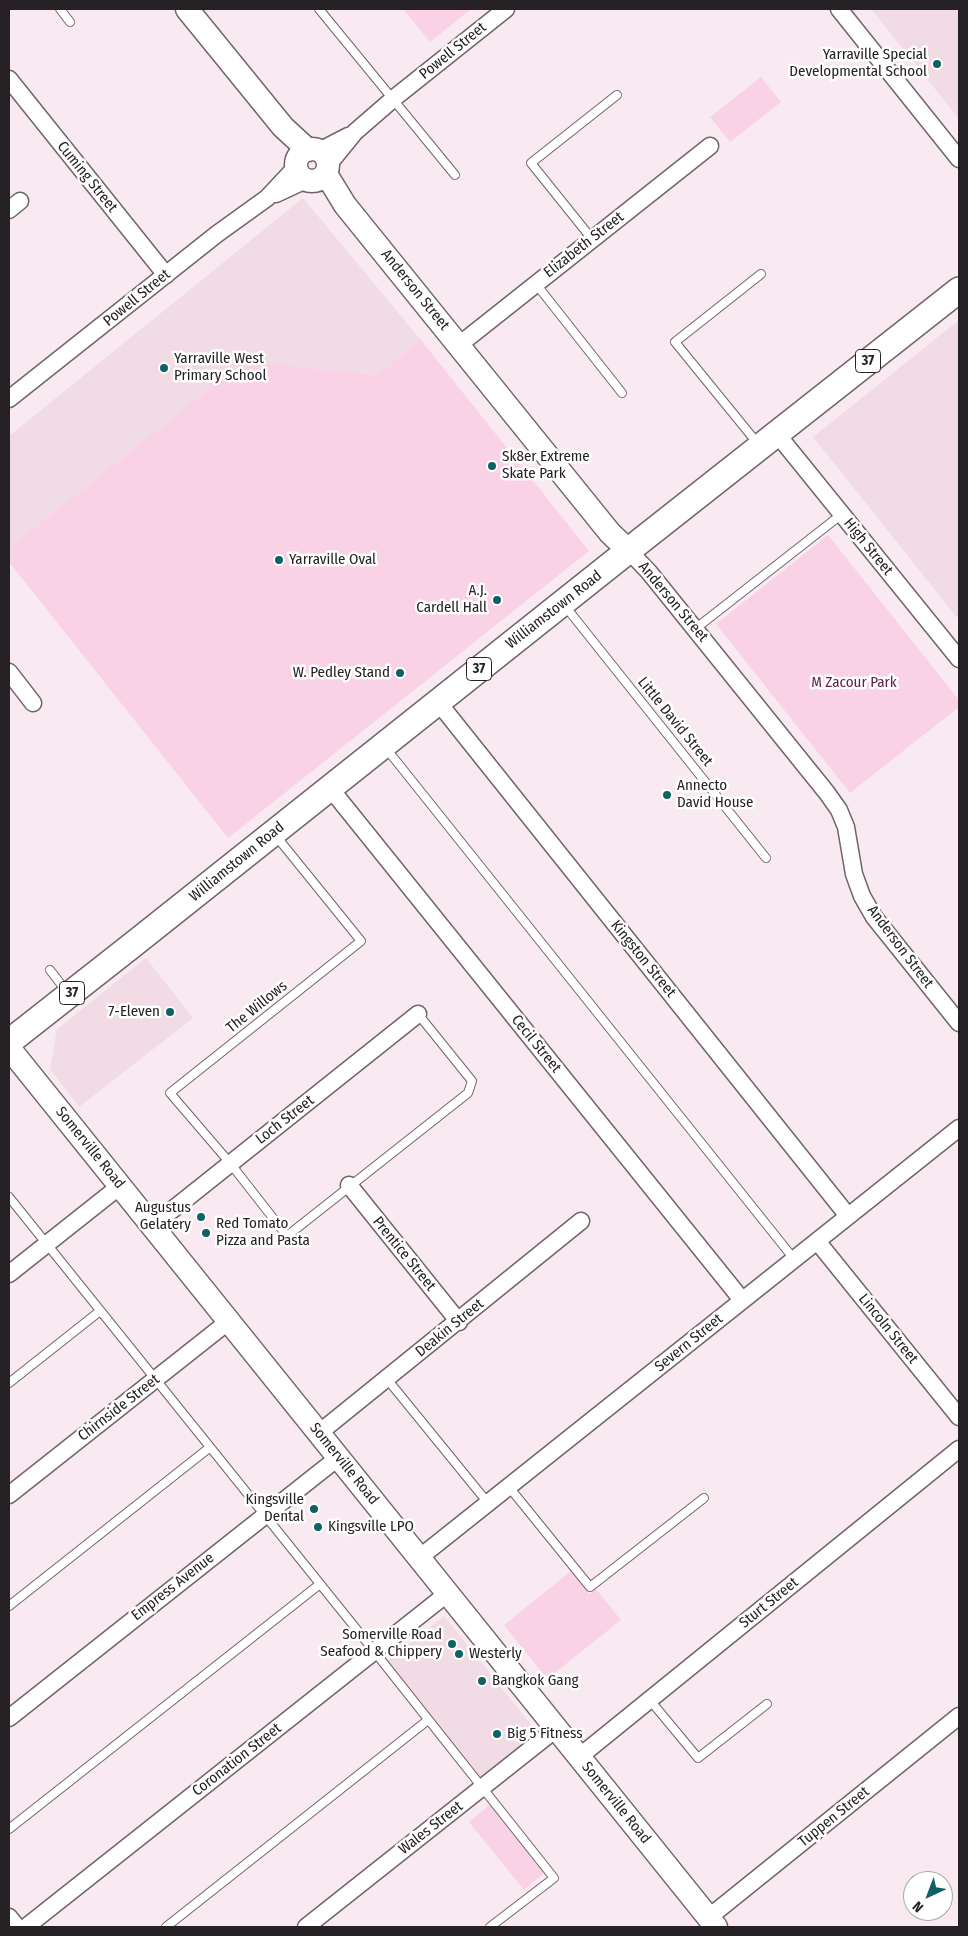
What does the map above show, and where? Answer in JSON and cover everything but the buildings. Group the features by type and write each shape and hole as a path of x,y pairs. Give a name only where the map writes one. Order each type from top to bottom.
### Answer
{"main road":[{"name":"Anderson Street","path":"187,9 610,533 628,550"},
{"name":"Williamstown Road","path":"9,1042 628,550 959,290"},
{"name":"Somerville Road","path":"9,1048 712,1922"}],"street":[{"name":"Powell Street","path":"9,399 217,234 312,166 506,9"},
{"path":"839,9 959,159"},
{"name":"Cuming Street","path":"9,78 166,275"},
{"name":"Elizabeth Street","path":"459,344 710,146"},
{"name":"High Street","path":"769,441 842,514 959,660"},
{"name":"Anderson Street","path":"628,550 645,566 835,804 846,827 854,874 862,896 885,931 959,1023"},
{"path":"9,672 33,702"},
{"name":"Kingston Street","path":"438,702 848,1216"},
{"name":"Cecil Street","path":"330,788 742,1300"},
{"name":"Loch Street","path":"152,1226 418,1014"},
{"name":"Severn Street","path":"419,1558 959,1128"},
{"name":"Prentice Street","path":"349,1185 459,1322"},
{"path":"9,1274 120,1186"},
{"name":"Deakin Street","path":"319,1433 581,1222"},
{"name":"Lincoln Street","path":"817,1241 959,1418"},
{"name":"Chirnside Street","path":"9,1495 229,1321"},
{"name":"Sturt Street","path":"579,1756 959,1449"},
{"name":"Empress Avenue","path":"9,1718 338,1457"},
{"name":"Coronation Street","path":"26,1927 448,1593"},
{"name":"Tuppen Street","path":"712,1922 959,1716"},
{"name":"Wales Street","path":"306,1927 556,1729"},
{"path":"9,1917 17,1927"}],"lane":[{"path":"60,9 70,22"},
{"path":"319,9 456,175"},
{"path":"592,239 531,163 617,94"},
{"path":"761,274 675,342 769,441"},
{"path":"536,284 622,393"},
{"path":"695,629 842,514"},
{"name":"Little David Street","path":"563,603 766,858"},
{"path":"384,745 794,1259"},
{"name":"The Willows","path":"230,1163 170,1093 361,941 273,833"},
{"path":"50,970 70,995"},
{"path":"230,1163 287,1236 349,1185 468,1093 472,1081 418,1014"},
{"path":"9,1197 554,1878 490,1927"},
{"path":"9,1383 100,1311"},
{"path":"387,1380 488,1503"},
{"path":"9,1606 209,1448"},
{"path":"509,1487 590,1588 704,1498"},
{"path":"9,1829 320,1584"},
{"path":"649,1699 698,1758 767,1704"},
{"path":"166,1927 428,1720"}],"shaded area":[{"name":"Yarraville Special Developmental School","path":"871,9 959,9 959,119"},
{"name":"Yarraville West Primary School","path":"303,198 421,340 377,375 244,361 9,548 9,436"},
{"path":"959,320 959,620 813,437"},
{"name":"7-Eleven","path":"146,958 193,1018 79,1107 50,1069 57,1029"},
{"path":"444,1616 537,1732 479,1778 386,1662"}],"green space":[{"path":"403,9 471,9 430,42"},
{"path":"761,77 781,102 730,142 710,117"},
{"path":"421,340 589,551 228,838 9,562 9,548 244,361 377,375"},
{"name":"M Zacour Park","path":"828,535 959,700 959,707 850,793 716,624"},
{"path":"571,1571 589,1594 596,1589 621,1620 547,1679 504,1625"},
{"path":"492,1803 544,1868 543,1874 524,1890 469,1822"}],"place":[{"name":"Yarraville Special Developmental School","path":"937,64"},
{"name":"Yarraville West Primary School","path":"164,368"},
{"name":"Sk8er Extreme Skate Park","path":"492,466"},
{"name":"Yarraville Oval","path":"279,560"},
{"name":"A.J. Cardell Hall","path":"497,600"},
{"name":"W. Pedley Stand","path":"400,673"},
{"name":"Annecto David House","path":"667,795"},
{"name":"7-Eleven","path":"170,1012"},
{"name":"Augustus Gelatery","path":"201,1217"},
{"name":"Red Tomato Pizza and Pasta","path":"206,1233"},
{"name":"Kingsville Dental","path":"314,1509"},
{"name":"Kingsville LPO","path":"318,1527"},
{"name":"Somerville Road Seafood & Chippery","path":"452,1644"},
{"name":"Westerly","path":"459,1654"},
{"name":"Bangkok Gang","path":"482,1681"},
{"name":"Big 5 Fitness","path":"497,1734"}]}
